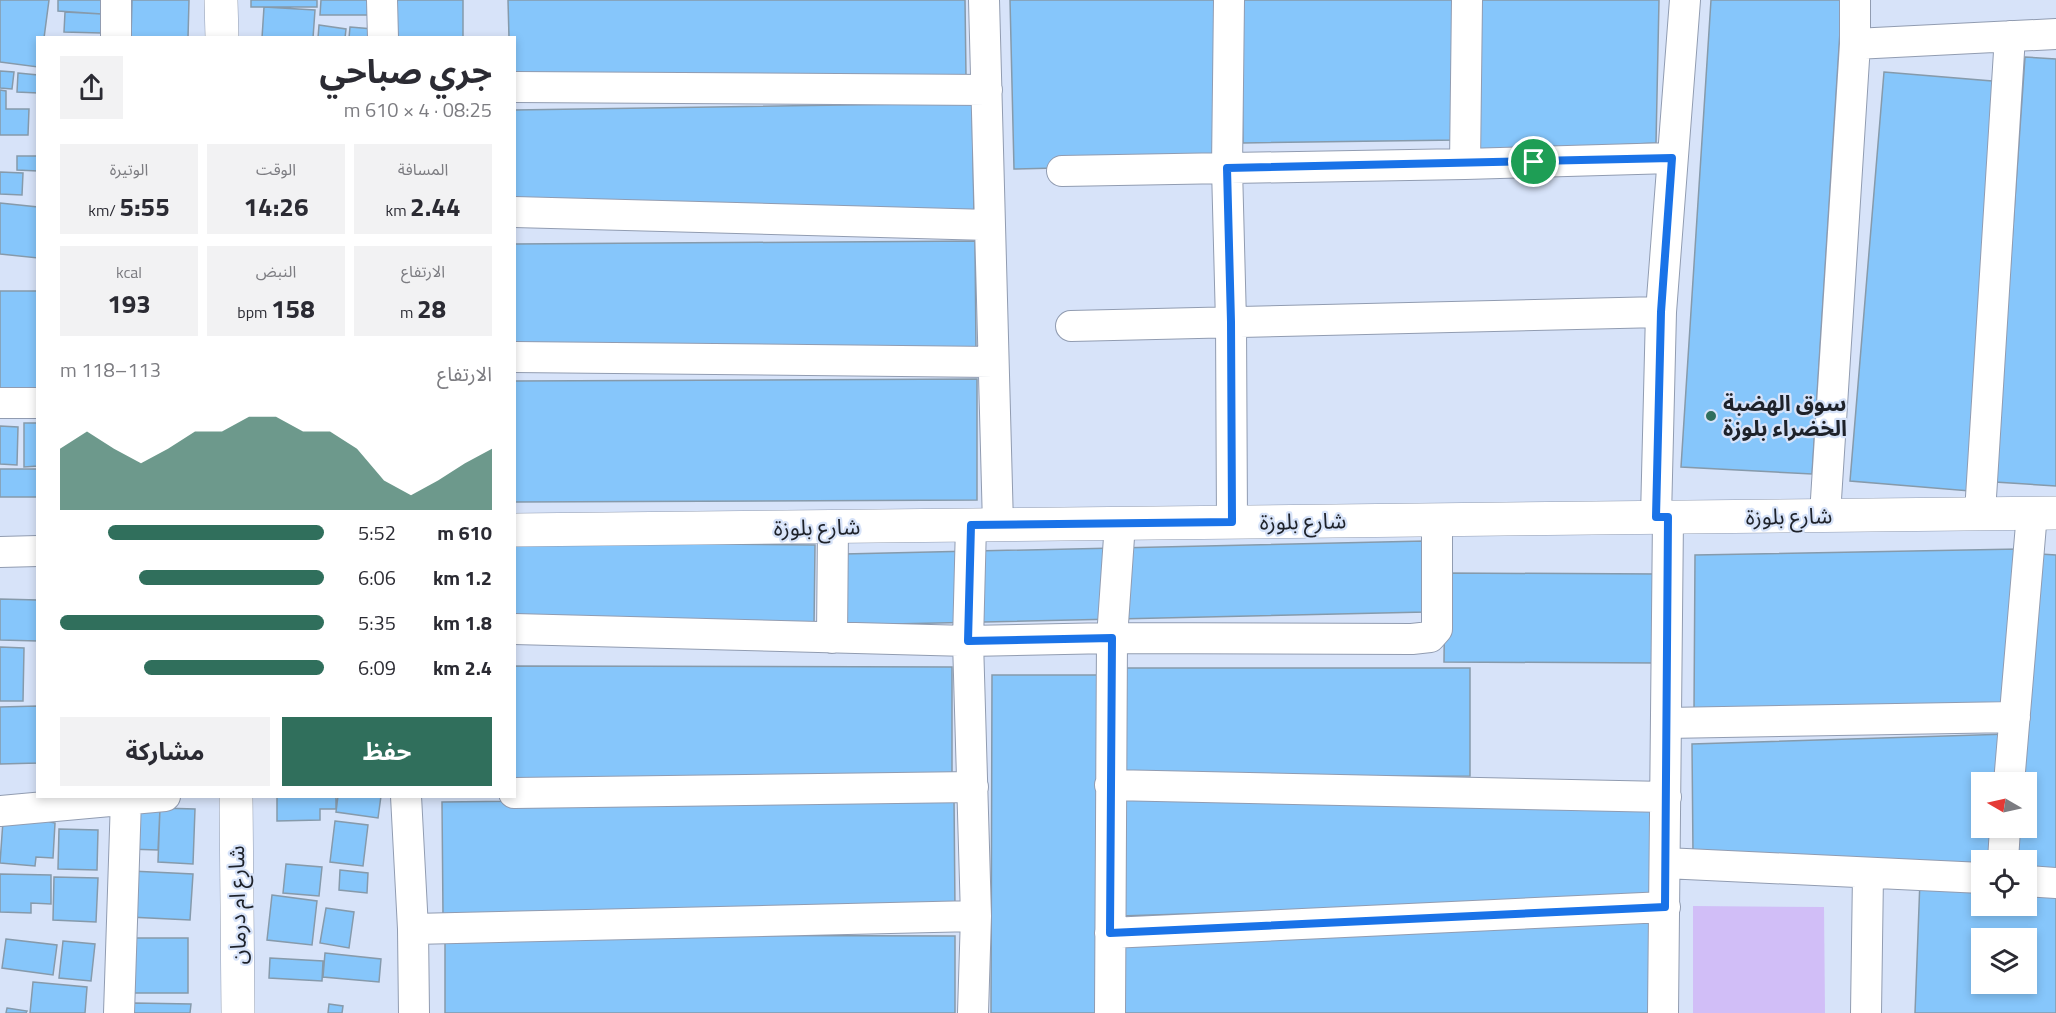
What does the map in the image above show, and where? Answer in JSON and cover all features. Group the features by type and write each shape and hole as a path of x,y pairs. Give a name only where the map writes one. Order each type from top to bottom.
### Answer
{"street":[{"path":"116,0 116,36"},
{"path":"221,0 222,36"},
{"path":"382,0 383,36"},
{"path":"973,1013 976,916 968,641 985,525 993,362 984,0"},
{"path":"1229,0 1227,168 1231,322 1232,522"},
{"path":"1465,164 1467,0"},
{"path":"1663,1013 1666,723 1661,312 1685,0"},
{"path":"1825,515 1855,44 1855,0"},
{"path":"1855,44 2056,34"},
{"path":"1980,513 2010,36"},
{"path":"516,87 987,90"},
{"path":"1062,171 1672,158"},
{"path":"516,212 989,225"},
{"path":"1071,326 1661,312"},
{"path":"516,357 993,362"},
{"path":"0,403 36,403"},
{"path":"2010,772 2015,717 2044,513"},
{"name":"شارع بلوزة","path":"516,530 2044,513"},
{"path":"516,629 968,641 1112,638 1412,639 1430,637 1437,629 1437,519"},
{"path":"1110,1013 1112,638 1120,523"},
{"path":"832,638 833,527"},
{"path":"0,552 36,551"},
{"path":"1666,723 2015,717"},
{"path":"1110,785 1666,797"},
{"path":"516,793 973,787"},
{"path":"0,811 139,798"},
{"name":"شارع ام درمان","path":"236,798 238,1013"},
{"path":"406,798 413,929 414,1013"},
{"path":"119,1013 126,799"},
{"path":"1665,863 1971,878"},
{"path":"1866,1013 1868,874"},
{"path":"2037,882 2056,883"},
{"path":"1110,933 1665,907"},
{"path":"413,929 976,916"}],"shaded area":[{"path":"1693,906 1824,907 1825,1013 1693,1013"}],"building":[{"path":"0,0 49,0 44,36 36,36 36,67 0,62"},
{"path":"58,0 103,0 102,14 58,11"},
{"path":"132,0 189,0 188,36 131,36"},
{"path":"251,0 317,0 317,7 251,7"},
{"path":"321,0 370,0 370,15 320,15"},
{"path":"392,0 463,0 463,36 393,36"},
{"path":"508,0 965,0 966,76 516,84 516,36 509,36"},
{"path":"1010,0 1217,0 1221,164 1014,169"},
{"path":"1241,0 1456,0 1458,140 1243,143"},
{"path":"1474,0 1659,0 1656,143 1471,152"},
{"path":"1711,0 1842,0 1812,474 1681,467"},
{"path":"264,7 315,10 313,36 262,36"},
{"path":"65,12 102,14 101,33 64,32"},
{"path":"319,25 346,29 345,36 318,36"},
{"path":"350,27 373,29 372,36 349,36"},
{"path":"2025,57 2056,59 2056,486 1995,482"},
{"path":"0,71 14,72 12,89 0,88"},
{"path":"1884,72 2004,82 1970,491 1850,481"},
{"path":"18,73 36,75 36,93 17,92"},
{"path":"0,90 6,91 6,109 29,109 28,135 0,135"},
{"path":"972,103 974,214 516,221 516,110"},
{"path":"17,156 36,156 36,171 17,170"},
{"path":"0,172 23,173 22,195 0,194"},
{"path":"0,203 36,207 36,258 0,254"},
{"path":"975,241 976,351 516,354 516,244"},
{"path":"0,291 36,291 36,394 0,392"},
{"path":"977,379 977,500 516,502 516,381"},
{"path":"24,423 36,423 36,466 24,467"},
{"path":"0,426 18,427 17,465 0,464"},
{"path":"0,469 36,469 36,497 0,497"},
{"path":"1425,541 1426,612 846,625 844,554"},
{"path":"516,542 815,545 814,627 516,624"},
{"path":"2019,549 2007,712 1694,712 1695,555"},
{"path":"2040,554 2056,555 2056,877 2037,875 2037,850 2013,850 2014,838 2037,838 2037,772 2020,772"},
{"path":"1445,573 1659,574 1658,663 1444,662"},
{"path":"0,599 36,600 36,641 0,640"},
{"path":"0,647 24,648 23,701 0,701"},
{"path":"516,666 952,667 952,783 516,783"},
{"path":"1122,668 1470,668 1470,776 1122,777"},
{"path":"992,675 1102,675 1101,1013 991,1013"},
{"path":"36,706 36,763 0,764 0,707"},
{"path":"2009,734 2005,772 1971,772 1971,838 1998,838 1997,850 1971,850 1971,865 1693,854 1692,744"},
{"path":"1117,795 1651,805 1655,899 1120,916"},
{"path":"954,797 955,910 443,915 442,802"},
{"path":"277,798 336,798 336,809 320,809 320,820 277,821"},
{"path":"338,798 381,798 378,818 336,812"},
{"path":"129,808 160,808 158,850 128,849"},
{"path":"160,808 195,809 193,864 158,862"},
{"path":"51,815 50,822 55,823 53,858 36,857 35,866 0,863 3,821"},
{"path":"335,821 368,825 363,866 330,862"},
{"path":"59,829 98,830 97,870 58,869"},
{"path":"286,864 322,867 319,896 283,893"},
{"path":"340,870 368,873 367,893 339,890"},
{"path":"131,871 193,874 190,920 129,917"},
{"path":"0,874 51,875 51,904 31,903 31,913 0,912"},
{"path":"54,877 98,878 96,922 53,920"},
{"path":"1920,880 1971,885 1971,916 2037,916 2037,892 2056,894 2056,1013 1915,1013"},
{"path":"272,895 317,901 312,945 267,940"},
{"path":"326,908 354,912 349,948 320,943"},
{"path":"1654,921 1653,1013 1119,1013 1122,942"},
{"path":"445,935 955,936 955,1013 445,1013"},
{"path":"130,938 188,938 188,993 131,993"},
{"path":"6,939 57,945 53,975 2,968"},
{"path":"63,941 95,944 91,981 59,978"},
{"path":"325,953 381,959 379,982 323,977"},
{"path":"270,958 323,961 322,981 269,978"},
{"path":"33,982 87,987 85,1013 30,1013"},
{"path":"134,1003 191,1004 190,1013 134,1013"},
{"path":"329,1004 343,1006 342,1013 328,1013"},
{"path":"7,1008 27,1011 26,1013 6,1013"}],"place":[{"name":"سوق الهضبة الخضراء بلوزة","path":"1711,416"}],"route":[{"path":"1672,158 1661,312 1656,517 1668,517 1665,907 1110,933 1112,638 968,641 971,525 1232,522 1231,322 1227,168 1534,162 1672,158"}]}
